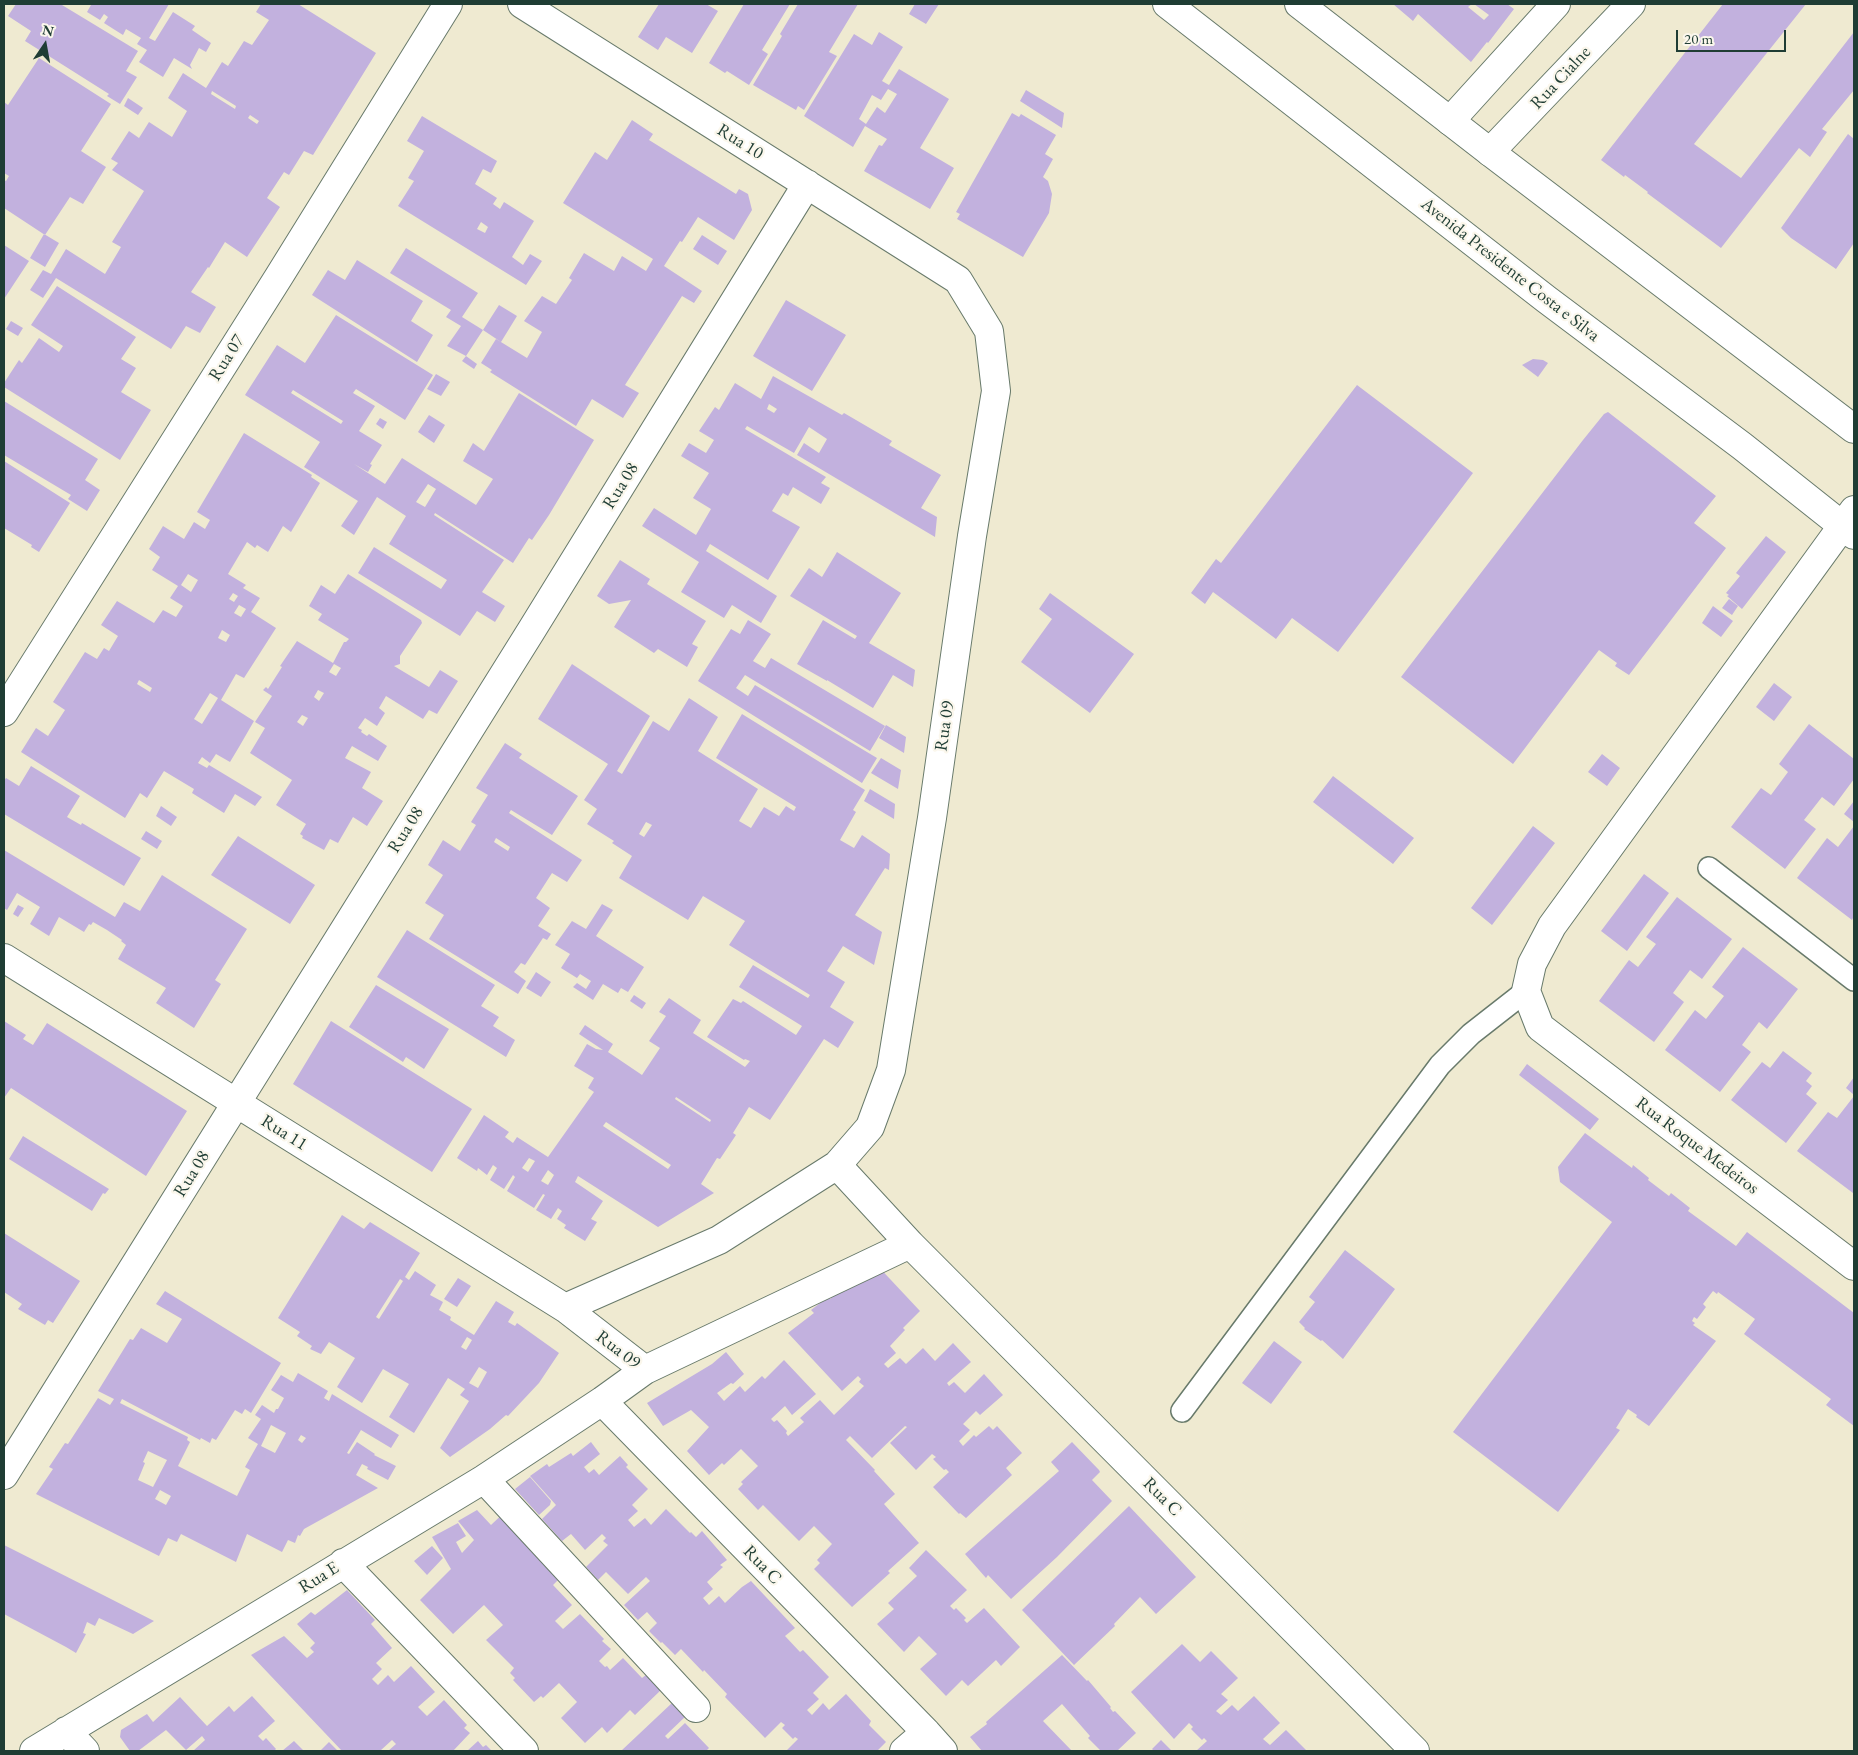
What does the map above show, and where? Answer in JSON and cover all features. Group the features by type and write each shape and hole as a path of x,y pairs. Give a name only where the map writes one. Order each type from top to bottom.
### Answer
{"street":[{"name":"Rua 07","path":"4,712 278,278 448,4"},
{"name":"Rua 10","path":"522,4 958,280"},
{"name":"Avenida Presidente Costa e Silva","path":"1167,4 1546,299 1742,446 1850,524"},
{"path":"1299,4 1854,429"},
{"path":"1450,121 1556,4"},
{"name":"Rua Cialne","path":"1490,152 1631,4"},
{"name":"Rua 08","path":"4,1475 531,631 807,184"},
{"name":"Rua 09","path":"910,1244 645,1370 565,1308 719,1240 836,1165 870,1127 891,1070 932,818 972,536 996,390 989,331 958,280"},
{"path":"1526,990 1532,964 1552,926 1850,524"},
{"name":"Rua 11","path":"4,958 565,1308"},
{"name":"Rua Roque Medeiros","path":"1526,990 1540,1027 1854,1266"},
{"path":"836,1165 910,1244"},
{"name":"Rua C","path":"910,1244 1415,1751"},
{"name":"Rua E","path":"34,1751 484,1479 602,1401 645,1370"},
{"name":"Rua C","path":"602,1401 934,1742"},
{"path":"484,1479 696,1708"},
{"path":"343,1563 524,1751"},
{"path":"66,1730 85,1751"},
{"path":"904,1751 934,1742"}],"lane":[{"path":"1709,868 1854,980"},
{"path":"1182,1411 1440,1065 1471,1034 1526,990"}],"building":[{"path":"16,4 63,4 138,51 126,71 137,77 120,104 107,96 109,94 25,41 31,31 8,16"},
{"path":"88,4 169,4 149,38 155,41 173,12 195,26 192,30 211,43 206,52 199,48 190,65 192,69 174,58 163,77 139,62 147,50 137,44 141,38 126,29 123,35 104,23 108,17 104,14 100,20 87,12 91,5"},
{"path":"261,4 298,4 376,53 313,155 304,151 289,175 284,172 267,198 280,207 247,257 225,242 191,292 216,307 200,333 186,326 171,349 56,278 43,298 30,290 43,270 51,274 66,249 105,274 121,247 112,242 144,191 112,170 118,163 111,159 129,131 139,138 149,122 172,137 187,111 168,98 183,73 206,88 222,62 228,66 244,41 252,45 269,20 256,12","holes":["212,91 236,106 235,109 211,94","250,115 259,121 257,124 248,118"]},
{"path":"659,4 706,4 718,11 692,53 666,37 658,50 638,37"},
{"path":"744,4 790,4 762,50 768,54 749,85 727,71 725,73 709,63"},
{"path":"798,4 858,4 829,52 837,56 804,110 798,106 796,110 753,85 782,36 780,34"},
{"path":"915,4 939,4 926,24 909,14"},
{"path":"1393,4 1472,4 1468,7 1484,20 1489,15 1474,4 1507,4 1514,9 1471,62 1418,14 1413,21"},
{"path":"1723,4 1806,4 1694,144 1741,178 1854,32 1854,90 1822,129 1827,132 1810,157 1799,148 1721,248 1625,175 1624,177 1601,160"},
{"path":"879,32 903,47 882,81 889,85 899,69 949,99 920,148 954,168 930,209 864,171 879,145 882,146 887,139 865,126 853,147 804,116 854,34 872,45","holes":["888,89 897,94 885,113 877,107 866,124 859,119 872,95 881,100"]},
{"path":"39,58 111,104 81,151 106,167 83,204 70,197 45,235 4,208 4,180 6,181 9,176 4,173 4,102 8,105"},
{"path":"1026,90 1064,113 1062,128 1020,101"},
{"path":"128,98 143,108 138,115 124,106"},
{"path":"1012,113 1019,117 1021,114 1056,135 1045,154 1053,159 1043,177 1048,181 1052,194 1049,213 1023,257 957,219 960,214 956,212"},
{"path":"422,116 497,161 491,173 483,169 475,184 497,198 493,204 500,209 504,202 534,221 512,257 523,265 530,254 542,261 526,285 398,206 414,181 408,178 424,151 407,141","holes":["481,222 488,227 485,233 477,229"]},
{"path":"632,120 653,134 649,140 736,194 739,189 748,194 752,210 734,240 698,217 664,266 702,291 694,303 682,296 625,385 639,393 623,418 592,399 576,426 490,372 492,370 481,363 496,339 527,358 542,332 524,321 542,296 556,304 572,280 569,278 584,253 614,271 622,256 646,271 653,259 563,203 595,152 607,160"},
{"path":"1848,134 1854,139 1854,243 1836,269 1791,238 1781,228"},
{"path":"44,234 59,243 45,267 30,258"},
{"path":"702,235 727,251 718,265 693,249"},
{"path":"4,245 29,261 4,299"},
{"path":"406,248 478,293 462,317 483,330 466,356 447,346 461,326 446,317 451,310 390,273"},
{"path":"357,260 423,301 411,321 433,335 417,362 312,295 328,270 345,280"},
{"path":"57,286 136,337 121,359 136,368 121,392 151,410 120,460 4,387 4,383 19,360 22,363 39,338 59,352 63,346 31,325"},
{"path":"786,300 846,335 812,391 753,356"},
{"path":"499,305 517,316 501,342 483,330"},
{"path":"336,315 433,375 405,420 356,389 353,393 375,406 359,431 382,445 370,464 372,465 368,472 354,464 385,484 402,458 476,505 493,479 463,461 473,443 484,451 519,393 594,440 549,515 532,540 529,538 513,563 435,513 434,515 504,560 482,592 505,606 495,622 477,611 460,636 358,573 374,547 441,589 447,580 389,544 406,516 377,497 354,535 341,526 358,501 304,467 320,442 245,395 277,345 305,363","holes":["293,390 343,421 341,424 291,393","428,484 436,489 425,507 416,502"]},
{"path":"11,321 23,328 18,336 6,329"},
{"path":"466,356 477,364 474,369 462,361"},
{"path":"1533,359 1543,360 1548,363 1538,377 1522,365"},
{"path":"436,374 450,382 441,396 427,389"},
{"path":"773,376 842,415 844,413 892,441 889,445 941,475 921,508 937,517 935,537 797,455 804,443 819,453 827,439 809,427 794,453 747,426 745,429 826,477 821,483 830,488 821,504 793,487 788,496 783,493 772,511 800,527 768,580 710,544 706,551 777,596 761,623 732,605 724,618 681,592 699,562 642,526 654,508 696,535 711,509 693,498 709,473 681,456 689,443 706,453 714,440 699,431 715,407 719,410 735,383 761,399","holes":["769,404 777,409 774,413 767,409"]},
{"path":"1357,385 1473,473 1338,652 1292,618 1276,639 1213,592 1205,604 1191,593 1216,559 1221,563"},
{"path":"4,401 98,459 85,480 100,490 87,511 68,499 71,495 4,455"},
{"path":"1608,412 1716,496 1694,523 1726,548 1629,675 1615,666 1617,663 1599,650 1513,764 1401,677 1583,440 1604,414"},
{"path":"429,415 445,425 434,443 418,432"},
{"path":"380,418 387,422 383,429 376,424"},
{"path":"244,433 312,475 311,477 320,483 291,532 283,526 268,552 257,545 255,548 247,542 228,574 246,585 243,588 260,598 251,612 276,628 244,678 236,674 221,700 254,721 239,747 230,762 216,754 210,763 202,757 198,763 207,768 209,765 262,797 255,806 235,794 224,813 192,793 194,789 164,771 147,798 140,793 125,818 21,752 36,728 48,736 65,710 53,702 85,652 97,659 104,648 109,651 118,636 101,625 117,601 154,623 163,610 176,617 183,606 170,598 178,586 152,570 160,557 149,549 163,526 184,539 194,522 205,529 210,520 197,512","holes":["188,574 198,580 191,592 181,585","233,593 238,596 234,602 229,599","239,605 246,609 241,617 234,613","222,630 230,635 226,642 218,638","139,680 152,688 150,692 137,684","210,693 218,698 202,724 194,719"]},
{"path":"4,461 70,503 39,552 31,547 32,545 4,528"},
{"path":"1766,536 1786,552 1742,609 1726,593 1740,576 1736,573"},
{"path":"837,552 901,593 869,643 915,670 913,687 893,675 873,708 797,664 823,620 855,639 857,636 790,596 809,568 822,577"},
{"path":"620,560 650,579 647,584 706,621 692,644 698,647 687,667 658,649 654,653 614,627 631,600 609,604 597,596"},
{"path":"348,574 421,620 422,623 400,656 400,664 394,666 429,687 440,670 458,681 437,714 429,710 423,719 386,696 379,708 385,713 377,726 365,718 358,728 362,730 361,732 367,736 369,734 387,746 378,761 352,746 345,758 371,772 362,788 383,801 367,826 353,817 338,843 330,839 324,850 302,838 303,836 300,834 306,824 276,805 292,780 250,753 265,728 255,722 272,696 263,690 266,687 268,689 282,667 280,666 297,641 333,663 344,642 349,639 318,620 322,614 309,606 321,585 335,594","holes":["334,664 341,668 336,676 329,672","318,690 324,693 319,701 314,697","302,715 308,718 303,726 297,722"]},
{"path":"1050,593 1134,654 1090,713 1021,662 1052,619 1039,609"},
{"path":"1729,599 1738,606 1732,615 1722,608"},
{"path":"1713,606 1733,621 1721,637 1702,623"},
{"path":"748,620 771,634 753,661 765,668 771,658 885,726 870,751 745,675 736,688 748,696 755,685 877,758 862,783 698,681 731,629 740,634"},
{"path":"572,664 650,716 617,771 622,774 653,721 669,731 689,698 718,717 698,751 758,789 739,821 751,828 764,807 779,816 786,806 794,811 796,807 716,758 742,714 865,790 853,810 856,812 840,840 854,848 862,835 890,854 889,870 885,868 855,915 882,932 874,965 843,946 827,971 845,982 830,1007 854,1022 838,1048 824,1039 770,1120 749,1107 733,1133 736,1135 720,1159 717,1158 701,1184 714,1193 658,1227 578,1176 575,1182 603,1201 591,1219 597,1222 585,1241 564,1228 566,1225 557,1219 562,1211 558,1208 551,1219 536,1210 545,1195 543,1194 534,1208 507,1191 515,1177 513,1175 504,1189 490,1180 497,1168 493,1165 487,1175 478,1168 477,1171 457,1158 484,1115 509,1132 505,1137 513,1143 517,1137 548,1157 594,1092 588,1088 594,1078 574,1066 587,1044 596,1049 603,1050 579,1034 585,1025 613,1044 608,1052 642,1075 660,1048 649,1041 666,1016 659,1012 669,998 701,1020 693,1033 745,1067 750,1061 744,1060 707,1037 733,999 741,1003 743,1001 796,1035 802,1026 739,987 753,965 808,998 810,995 729,945 745,921 703,896 688,920 619,878 632,856 612,843 614,841 587,824 597,809 584,800 608,764 538,719","holes":["646,822 652,825 644,837 639,834","676,1097 711,1120 710,1122 675,1099","606,1122 671,1165 668,1169 603,1126","529,1158 535,1161 528,1172 522,1168","548,1170 554,1175 548,1185 541,1181"]},
{"path":"1774,683 1792,697 1774,721 1756,707"},
{"path":"1809,724 1854,759 1854,779 1834,806 1822,797 1804,820 1816,829 1785,869 1731,827 1761,788 1771,795 1788,772 1779,764"},
{"path":"886,725 906,737 904,753 879,738"},
{"path":"505,743 522,754 519,758 578,796 552,835 511,810 509,813 582,860 567,882 552,873 536,898 550,908 538,926 551,934 547,940 543,938 525,965 521,963 514,972 526,981 518,994 429,939 444,915 425,903 443,875 428,865 443,840 460,851 476,825 471,822 488,795 476,788","holes":["496,838 510,847 508,851 494,842"]},
{"path":"1602,754 1620,768 1607,786 1588,772"},
{"path":"881,758 901,770 898,789 871,773"},
{"path":"31,766 80,796 67,817 81,825 82,823 141,858 124,886 4,814 4,781 6,778 19,786"},
{"path":"1333,776 1414,838 1393,864 1313,802"},
{"path":"870,789 895,804 894,819 864,801"},
{"path":"1854,801 1854,822 1844,814"},
{"path":"161,806 177,817 171,826 156,816"},
{"path":"1533,826 1555,843 1492,925 1471,908"},
{"path":"1854,826 1854,916 1852,920 1797,878 1827,838 1838,847"},
{"path":"146,831 162,841 157,849 141,839"},
{"path":"238,836 315,885 290,924 211,875"},
{"path":"4,850 115,917 124,902 140,911 162,875 247,929 215,980 221,984 194,1028 156,1003 166,988 118,959 126,945 107,930 93,922 91,925 89,924 84,932 59,917 49,936 30,924 40,907 17,893 7,910 4,908"},
{"path":"1644,874 1669,893 1627,951 1601,931"},
{"path":"1677,897 1732,939 1702,979 1690,970 1673,993 1684,1002 1654,1042 1599,1001 1629,960 1638,967 1656,944 1646,937"},
{"path":"602,904 613,910 596,936 644,967 628,992 621,988 618,993 603,984 593,1000 573,987 577,983 586,989 591,981 580,974 577,978 561,968 570,954 555,945 572,921 586,929"},
{"path":"18,905 24,908 18,917 13,914"},
{"path":"407,930 495,985 481,1006 499,1017 493,1026 515,1040 506,1057 377,977"},
{"path":"1743,947 1798,989 1767,1029 1759,1022 1742,1045 1751,1052 1720,1092 1665,1050 1695,1010 1706,1019 1724,996 1712,987"},
{"path":"536,972 551,982 541,997 526,988"},
{"path":"376,985 449,1029 424,1069 406,1057 403,1062 349,1027"},
{"path":"634,995 646,1003 642,1009 630,1001"},
{"path":"4,1021 26,1035 23,1039 33,1045 47,1023 187,1111 146,1176 11,1088 4,1098"},
{"path":"331,1021 472,1109 432,1172 293,1084"},
{"path":"1783,1051 1812,1073 1806,1081 1812,1086 1806,1094 1817,1103 1786,1143 1731,1100 1762,1062 1770,1068"},
{"path":"1527,1064 1599,1119 1590,1130 1519,1075"},
{"path":"1854,1077 1854,1095 1846,1088"},
{"path":"1854,1096 1853,1193 1797,1151 1828,1112 1837,1118"},
{"path":"1585,1133 1632,1168 1633,1165 1649,1178 1648,1180 1669,1196 1671,1193 1690,1208 1688,1211 1736,1246 1747,1232 1854,1313 1854,1426 1826,1405 1831,1399 1744,1334 1755,1319 1718,1292 1717,1294 1713,1291 1703,1304 1706,1307 1697,1319 1694,1317 1692,1321 1695,1323 1693,1325 1716,1341 1649,1426 1628,1409 1616,1428 1620,1430 1558,1512 1453,1432 1612,1222 1560,1182 1558,1167"},
{"path":"23,1136 109,1189 105,1194 103,1193 92,1211 9,1159"},
{"path":"342,1215 364,1229 370,1222 420,1253 405,1277 409,1280 415,1271 436,1285 430,1295 443,1302 439,1310 451,1317 450,1320 474,1335 496,1301 514,1312 508,1322 515,1326 517,1323 559,1353 539,1383 508,1416 506,1415 490,1429 450,1457 440,1448 469,1401 460,1395 465,1389 448,1378 414,1433 389,1417 409,1384 383,1369 362,1403 337,1387 355,1358 329,1342 321,1354 310,1349 312,1346 297,1336 300,1332 278,1318","holes":["400,1279 403,1281 379,1319 376,1317","467,1337 472,1340 466,1350 461,1347","479,1367 487,1372 478,1388 469,1383"]},
{"path":"4,1233 80,1281 53,1323 48,1320 45,1325 18,1309 22,1304 4,1292"},
{"path":"1345,1250 1395,1289 1343,1359 1322,1340 1304,1329 1299,1322 1315,1302 1309,1297"},
{"path":"875,1263 920,1311 903,1328 905,1330 890,1346 896,1353 884,1364 888,1368 900,1358 906,1364 923,1348 935,1361 953,1343 971,1362 947,1383 949,1386 954,1382 965,1393 984,1374 1003,1395 980,1415 976,1411 963,1424 970,1430 959,1441 963,1446 974,1435 976,1437 989,1426 993,1430 997,1426 1022,1453 1006,1468 1012,1475 966,1518 959,1514 933,1487 949,1472 946,1469 944,1470 933,1459 936,1457 932,1454 916,1470 890,1443 907,1427 905,1426 872,1458 850,1436 846,1440 895,1494 884,1504 919,1543 888,1571 890,1573 852,1607 814,1569 820,1563 817,1560 832,1544 814,1526 799,1541 763,1505 758,1510 738,1489 743,1484 741,1482 758,1466 741,1449 724,1465 722,1463 709,1475 687,1451 709,1427 691,1410 663,1426 647,1403 712,1364 726,1352 744,1374 733,1384 731,1383 717,1393 724,1401 740,1386 745,1392 762,1376 765,1379 784,1360 816,1394 792,1415 785,1406 771,1419 774,1422 777,1420 787,1431 788,1436 804,1422 800,1418 820,1400 834,1415 864,1386 859,1382 861,1379 858,1376 842,1391 788,1333 814,1313 811,1310 828,1297 830,1299"},
{"path":"458,1278 471,1286 457,1307 444,1299"},
{"path":"165,1291 281,1363 251,1413 245,1409 242,1414 235,1410 216,1440 212,1438 210,1443 201,1438 200,1440 122,1399 120,1403 188,1437 187,1440 190,1442 178,1466 237,1496 250,1470 245,1467 258,1444 248,1438 261,1419 255,1415 262,1405 274,1413 284,1398 271,1390 281,1375 293,1382 298,1373 328,1391 324,1398 329,1401 332,1394 399,1435 391,1448 361,1430 347,1453 349,1454 357,1442 374,1455 396,1466 388,1480 367,1469 368,1467 362,1464 356,1475 378,1488 304,1529 300,1536 298,1535 295,1543 288,1540 282,1552 247,1534 236,1562 181,1534 177,1542 168,1538 159,1556 36,1494 53,1469 49,1467 65,1443 68,1444 98,1398 110,1405 114,1399 98,1391 130,1339 133,1340 141,1328 167,1343 182,1319 156,1304","holes":["271,1425 286,1433 275,1453 261,1446","301,1435 306,1438 302,1443 298,1440","148,1451 167,1460 153,1487 138,1480 145,1463 143,1462","160,1490 171,1496 166,1505 155,1499"]},
{"path":"1274,1341 1302,1362 1271,1404 1242,1383"},
{"path":"591,1442 600,1454 584,1467 589,1473 594,1469 599,1475 620,1456 628,1465 626,1467 648,1489 632,1505 638,1511 628,1520 634,1527 645,1518 651,1525 666,1509 696,1537 702,1531 727,1560 720,1565 723,1567 707,1582 713,1589 703,1598 709,1605 719,1596 725,1603 751,1581 795,1628 785,1636 800,1652 803,1650 829,1677 813,1693 819,1699 807,1710 812,1715 823,1703 829,1710 846,1694 871,1721 869,1725 886,1742 877,1751 786,1751 798,1739 795,1737 793,1739 782,1728 785,1725 781,1722 765,1738 725,1697 727,1694 704,1670 703,1672 681,1649 675,1655 649,1631 657,1623 647,1612 638,1620 624,1605 650,1581 646,1577 628,1594 606,1572 598,1580 586,1567 608,1545 603,1541 606,1538 602,1534 585,1550 571,1534 562,1541 542,1519 556,1505 530,1476 547,1464 549,1467 571,1453 573,1456"},
{"path":"1072,1442 1099,1470 1100,1472 1092,1480 1112,1501 1057,1557 1011,1599 988,1575 986,1578 965,1554 1059,1471 1051,1462"},
{"path":"530,1477 551,1501 550,1505 539,1515 515,1489"},
{"path":"1129,1506 1196,1577 1156,1614 1140,1597 1114,1624 1115,1626 1074,1665 1022,1610"},
{"path":"508,1509 564,1574 553,1585 572,1605 555,1621 563,1629 580,1614 611,1649 599,1661 605,1667 607,1666 610,1670 623,1658 642,1678 646,1675 661,1690 635,1715 630,1710 607,1733 602,1727 585,1743 561,1718 577,1702 559,1683 543,1698 541,1696 534,1702 513,1680 515,1678 510,1673 514,1668 486,1640 503,1625 484,1605 453,1634 420,1600 451,1569 432,1537 458,1523 466,1536 456,1542 462,1553 474,1540 458,1521 477,1510 491,1525"},
{"path":"4,1545 154,1621 133,1634 99,1618 95,1626 87,1622 83,1633 86,1634 76,1653 4,1614"},
{"path":"432,1546 443,1558 427,1575 414,1561"},
{"path":"926,1550 967,1590 950,1606 954,1610 956,1608 966,1618 964,1620 967,1623 984,1608 1020,1647 1001,1666 996,1660 968,1686 962,1680 946,1696 920,1669 937,1654 919,1636 904,1652 877,1624 894,1609 888,1603 917,1576 909,1568"},
{"path":"347,1590 375,1620 371,1624 392,1648 376,1663 382,1669 372,1679 378,1685 388,1675 394,1682 411,1666 435,1692 418,1707 427,1716 444,1700 467,1725 464,1728 470,1733 453,1751 388,1751 396,1744 392,1740 380,1751 342,1751 251,1655 284,1636 307,1658 314,1652 310,1648 315,1643 297,1624 311,1612 315,1615"},
{"path":"1182,1644 1200,1662 1211,1651 1238,1678 1221,1694 1228,1700 1216,1711 1221,1715 1232,1705 1238,1711 1254,1696 1280,1723 1263,1739 1270,1745 1286,1730 1307,1751 1196,1751 1207,1741 1204,1738 1202,1740 1191,1729 1193,1727 1189,1723 1174,1739 1131,1692"},
{"path":"1062,1655 1088,1680 1111,1707 1113,1712 1115,1711 1136,1733 1117,1751 1101,1751 1088,1738 1090,1736 1062,1704 1043,1721 1072,1751 982,1751 970,1737 987,1724 986,1722"},
{"path":"252,1696 275,1721 258,1736 263,1741 266,1738 276,1749 274,1751 193,1751 205,1740 202,1736 186,1750 166,1730 138,1751 130,1751 120,1737 121,1730 147,1714 153,1722 180,1697 207,1726 229,1706 234,1712"},
{"path":"673,1702 686,1716 665,1736 668,1739 685,1723 709,1748 706,1751 621,1751"},
{"path":"1161,1740 1172,1751 1154,1751 1152,1749"},
{"path":"294,1741 304,1751 282,1751"},
{"path":"478,1741 483,1747 486,1745 492,1751 467,1751"},
{"path":"329,1742 338,1751 321,1750"}]}
